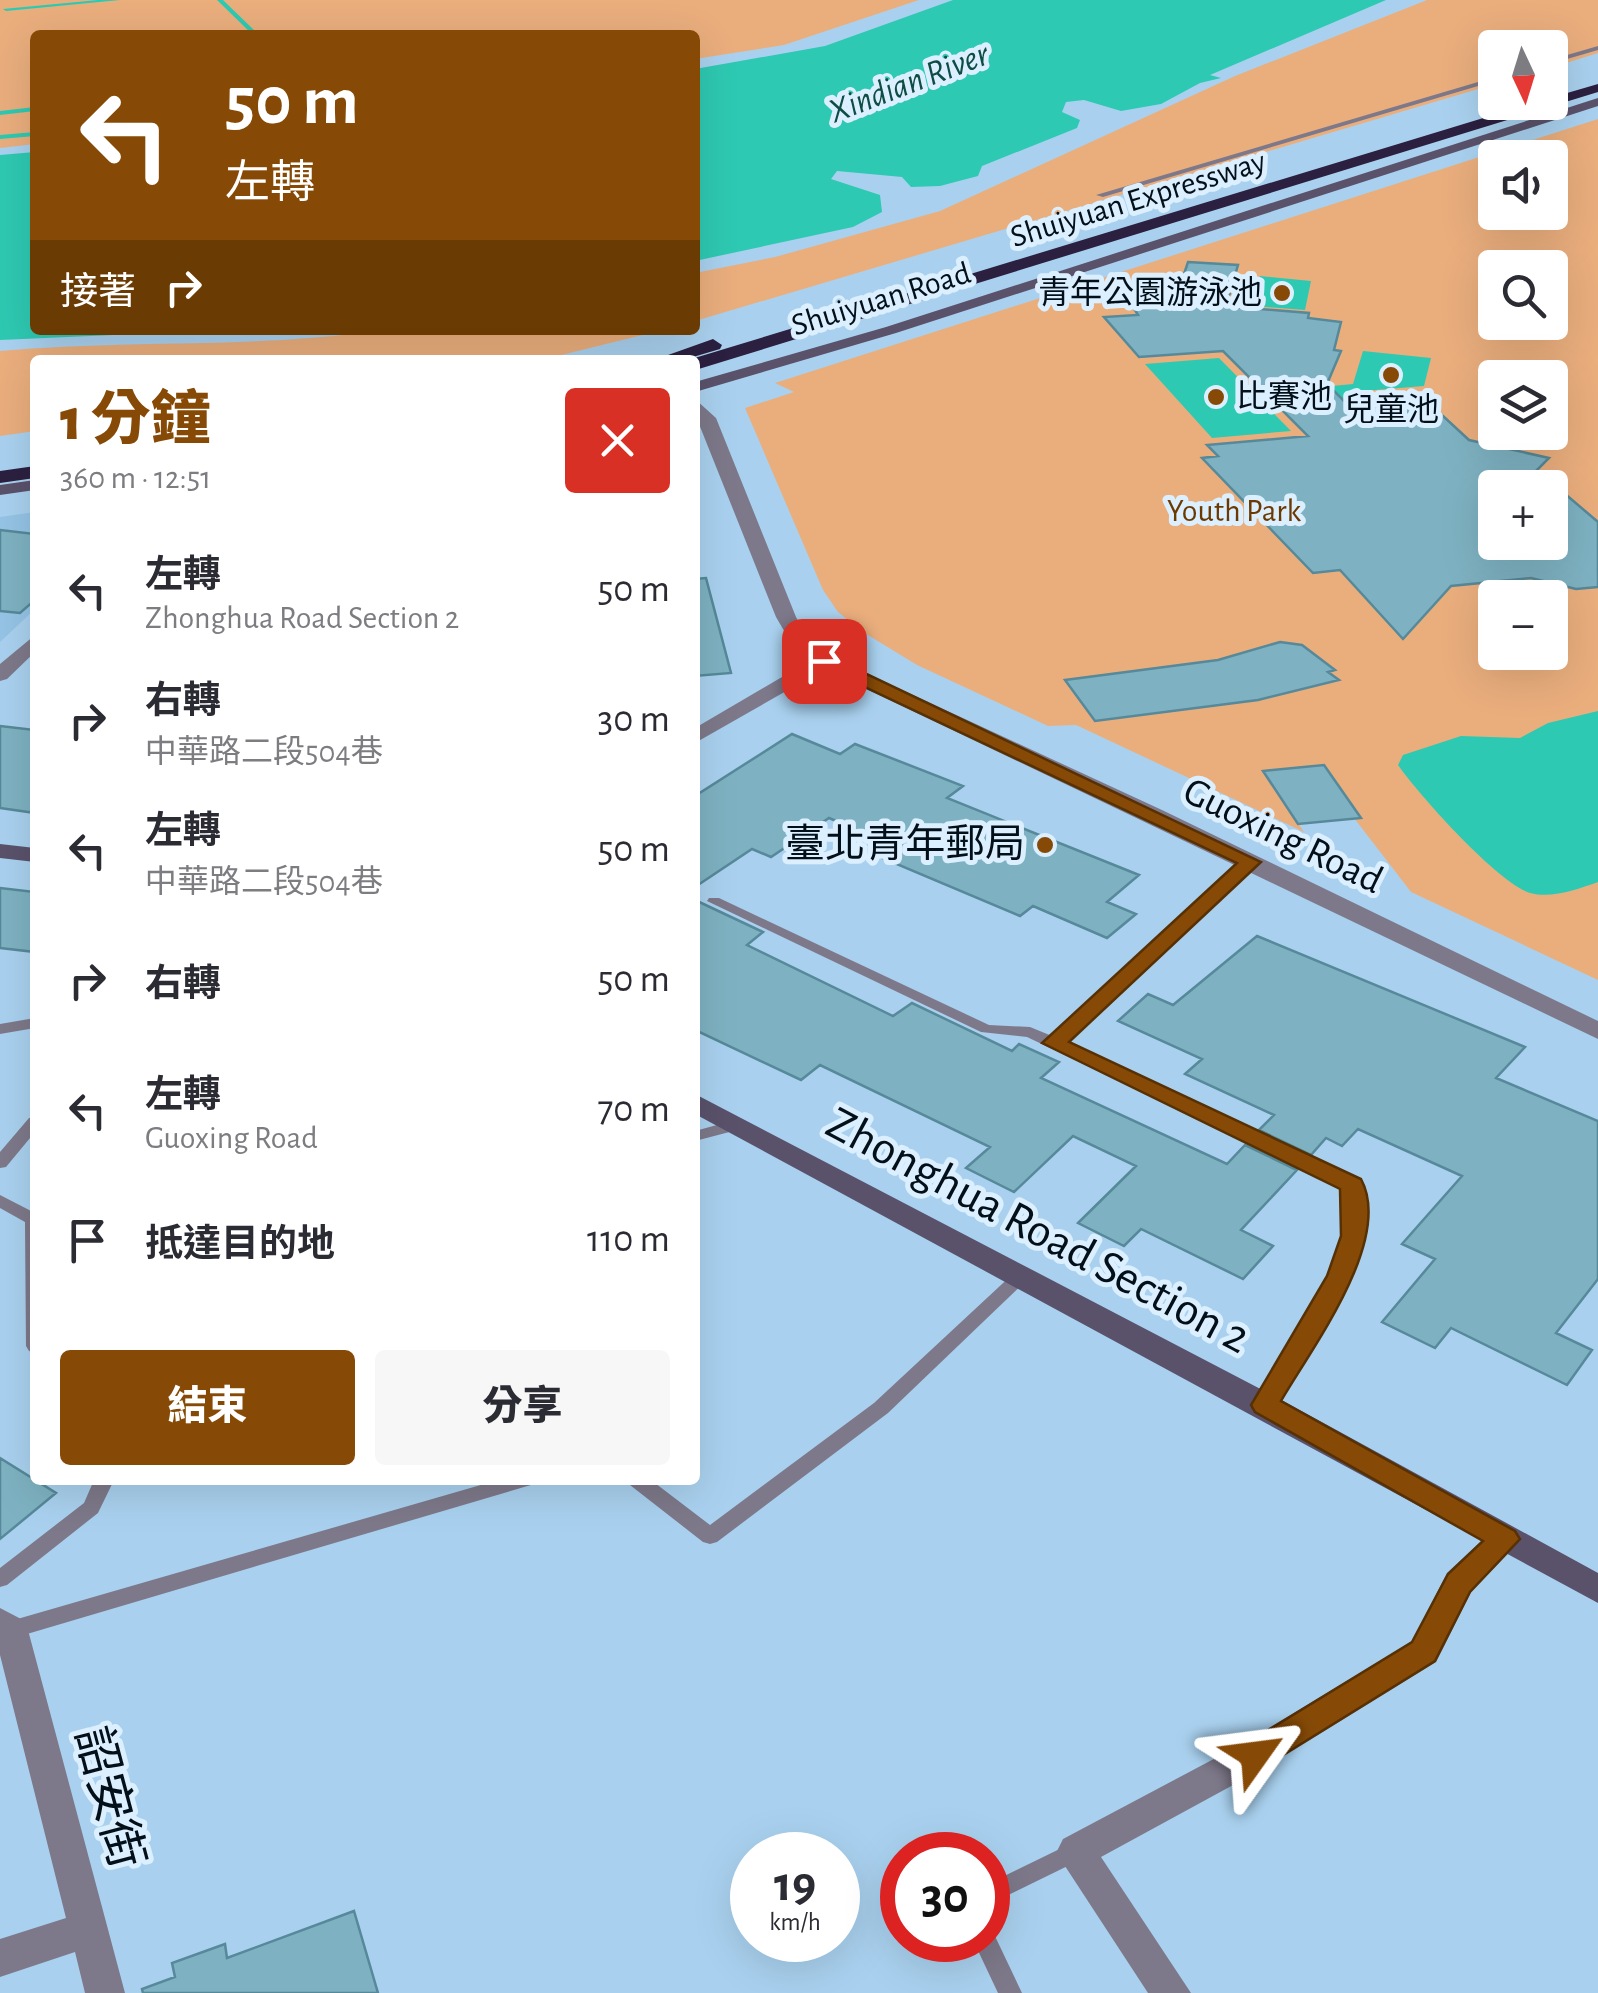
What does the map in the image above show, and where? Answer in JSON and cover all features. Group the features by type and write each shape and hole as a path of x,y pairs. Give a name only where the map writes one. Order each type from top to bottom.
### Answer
{"highway":[{"path":"1568,85 1598,76"},
{"name":"Shuiyuan Expressway","path":"700,362 1598,88"},
{"name":"Shuiyuan Expressway","path":"679,355 1478,112"},
{"path":"0,459 30,456"},
{"path":"0,477 30,473"}],"street":[{"name":"Shuiyuan Road","path":"700,386 891,330 1598,102"},
{"name":"Guoxing Road","path":"700,409 708,418 792,627 824,661 1598,1031"},
{"path":"0,490 30,486"},
{"path":"0,675 30,646"},
{"path":"700,734 824,661"},
{"path":"0,851 30,854"},
{"name":"Zhonghua Road Section 2","path":"700,1107 1265,1405 1598,1590"},
{"path":"1171,1993 1076,1851 1255,1755 1424,1652 1459,1583 1504,1539"},
{"name":"詔安街","path":"4,1628 91,1928 105,1993"},
{"path":"0,1958 91,1928"}],"lane":[{"path":"1568,57 1598,48"},
{"path":"1100,195 1478,84"},
{"path":"1054,1043 1250,862"},
{"path":"714,901 986,1029 1030,1032 1352,1185 1354,1236 1340,1276 1265,1405"},
{"path":"0,1029 30,1024"},
{"path":"700,1135 735,1125"},
{"path":"0,1163 30,1128"},
{"path":"0,1200 30,1217"},
{"path":"644,1485 710,1536 881,1408 1022,1275"},
{"path":"0,1579 91,1508 102,1485"},
{"path":"4,1628 506,1485"},
{"path":"1010,1884 1076,1851"},
{"path":"995,1962 1010,1993"}],"shaded area":[{"path":"30,513 30,614 0,642 0,517"}],"green space":[{"path":"0,0 919,0 784,45 700,58 700,30 30,30 30,145 0,148"},
{"path":"1427,0 1598,0 1598,53 1568,62 1568,30 1478,30 1478,89 700,320 700,272 775,257 940,211 1235,76"},
{"name":"Youth Park","path":"1598,119 1598,980 1411,892 1354,818 1361,817 1324,765 1263,771 1304,832 1076,725 1048,726 917,665 863,632 838,612 823,590 745,408 794,392 775,383 1478,157 1478,230 1568,230 1568,140 1533,140"},
{"path":"643,335 561,355 30,355 30,432 0,436 0,351 335,336"}],"water":[{"name":"Xindian River","path":"953,0 1386,0 1210,75 1221,78 1200,83 1161,104 1121,111 1084,100 1066,102 1062,112 1080,120 1077,128 982,166 978,176 940,186 911,187 902,177 837,171 831,179 880,195 882,212 853,227 700,260 700,68 825,46"},
{"path":"30,152 30,335 113,335 0,340 0,155"},
{"name":"青年公園游泳池","path":"1260,276 1311,281 1305,310 1252,306"},
{"path":"1363,351 1431,358 1424,386 1351,392 1361,404 1411,399 1417,404 1340,426 1300,389 1353,384"},
{"name":"比賽池","path":"1219,358 1291,431 1212,438 1145,364"},
{"path":"1598,711 1598,882 1573,890 1538,895 1516,886 1460,836 1398,765 1403,755 1461,736 1520,738 1548,723"}],"building":[{"path":"1188,262 1238,265 1226,306 1309,313 1308,318 1341,322 1334,350 1341,351 1327,384 1353,410 1429,403 1469,440 1478,442 1478,450 1513,450 1549,458 1537,470 1478,470 1478,560 1568,560 1568,496 1598,522 1598,587 1576,589 1568,587 1568,580 1531,578 1478,580 1478,583 1451,586 1403,639 1340,570 1313,573 1202,458 1218,456 1207,445 1308,436 1223,351 1139,357 1104,317 1138,315 1125,294 1178,292"},
{"path":"0,530 30,533 30,604 20,613 0,611"},
{"path":"706,578 731,673 700,676 700,579"},
{"path":"1280,642 1302,645 1335,670 1328,672 1339,680 1258,700 1095,721 1065,680 1218,660"},
{"path":"0,726 30,729 30,812 0,808"},
{"path":"792,734 840,754 855,744 963,786 947,798 1139,875 1107,902 1136,914 1107,938 1033,906 1020,916 880,857 896,846 829,818 771,857 752,849 700,884 700,793"},
{"path":"1324,765 1361,818 1298,824 1263,771"},
{"path":"0,888 30,891 30,951 0,948"},
{"path":"700,902 763,932 747,945 893,1016 912,1003 1012,1051 1019,1044 1059,1062 1041,1078 1227,1164 1245,1145 1297,1170 1241,1230 1273,1246 1243,1279 1141,1229 1124,1246 1078,1223 1136,1166 1073,1136 1014,1192 966,1168 990,1147 820,1065 801,1080 700,1032"},
{"path":"1257,936 1525,1047 1496,1078 1598,1121 1598,1279 1556,1333 1592,1350 1567,1385 1451,1328 1435,1348 1382,1322 1435,1259 1402,1244 1462,1176 1358,1129 1342,1146 1326,1138 1311,1155 1259,1130 1274,1115 1185,1074 1202,1059 1118,1021 1148,994 1173,1005"},
{"path":"0,1458 30,1477 30,1485 43,1485 56,1493 0,1539"},
{"path":"354,1911 378,1993 143,1993 142,1989 175,1977 172,1963 225,1944 227,1958"}],"waterway":[{"path":"6,9 117,0"},
{"path":"220,0 251,30"},
{"path":"0,113 30,110"},
{"path":"0,137 30,134"}],"place":[{"name":"青年公園游泳池","path":"1282,293"},
{"name":"兒童池","path":"1391,375"},
{"name":"比賽池","path":"1216,397"},
{"name":"臺北青年郵局","path":"1045,845"}],"route":[{"path":"824,661 1250,862 1054,1043 1352,1185 1354,1236 1340,1276 1265,1405 1504,1539 1459,1583 1424,1652 1255,1755"}]}
